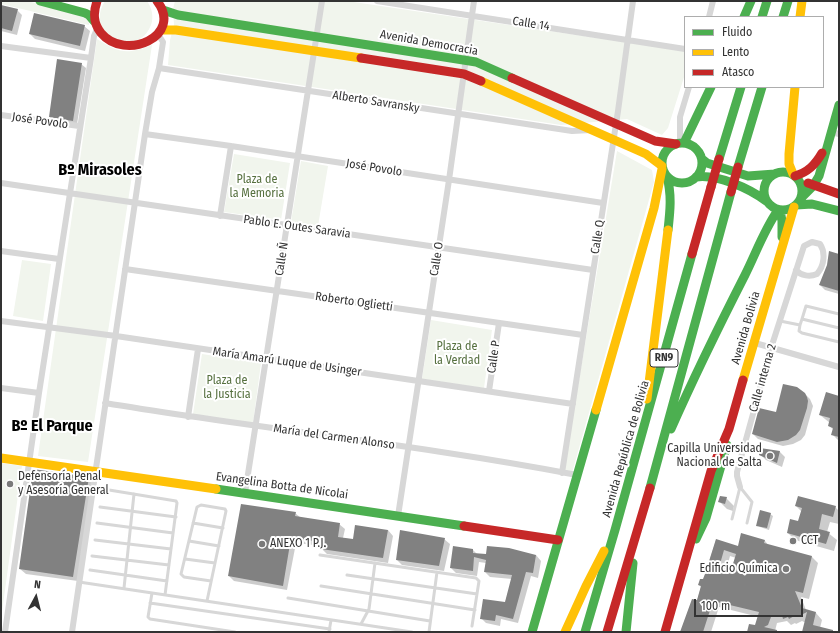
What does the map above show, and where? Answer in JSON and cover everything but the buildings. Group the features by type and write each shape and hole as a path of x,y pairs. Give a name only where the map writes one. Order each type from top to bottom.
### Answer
{"main road":[{"path":"40,1 89,15 106,38 114,43 124,46 141,44 152,39 160,32 164,17 160,4"},
{"path":"95,25 94,10 97,1"},
{"path":"744,16 751,1"},
{"path":"762,16 767,1"},
{"path":"783,16 788,1"},
{"path":"800,16 802,1"},
{"name":"Avenida Democracia","path":"160,4 178,14 476,62 662,143 680,143"},
{"name":"Avenida Democracia","path":"160,32 176,30 464,74 646,154 664,170"},
{"path":"680,143 710,88"},
{"name":"Avenida República de Bolivia","path":"585,632 719,159 741,88"},
{"name":"RN9","path":"607,632 637,534 731,192 762,88"},
{"path":"794,88 789,164 803,188 797,203"},
{"path":"796,177 815,166 835,133 839,105"},
{"path":"639,443 648,391 671,206 670,187 664,170 663,154 671,146 680,143 696,148 702,159 707,163 748,176 784,172 813,186 839,194"},
{"path":"696,177 703,176 746,188 754,192 769,205 779,210 789,210 813,186 823,163 828,143"},
{"path":"654,208 663,193 670,187 692,180 696,177 701,169 702,159"},
{"path":"664,170 671,180 682,183"},
{"path":"532,632 627,304 664,170"},
{"path":"766,201 763,190 764,184 771,176 775,174"},
{"path":"797,203 812,204 839,212"},
{"name":"Avenida Bolivia","path":"665,632 683,572 706,518 723,462 734,414 781,248 797,203"},
{"path":"653,474 688,388 755,256 770,222 779,210"},
{"name":"Avenida Bolivia","path":"779,210 783,227 781,248"},
{"name":"Evangelina Botta de Nicolai","path":"1,458 558,540"},
{"path":"565,632 586,586 615,530"},
{"path":"626,632 637,534"}],"street":[{"name":"Calle Ñ","path":"245,493 322,1"},
{"name":"Calle 14","path":"376,1 684,49"},
{"name":"Calle O","path":"398,516 459,115 474,1"},
{"name":"Calle Q","path":"562,473 633,1"},
{"path":"709,16 713,1"},
{"path":"5,632 59,259 95,25"},
{"path":"72,632 145,134 163,42 160,32"},
{"path":"1,46 91,58"},
{"name":"Alberto Savransky","path":"159,68 459,115 572,131 593,130"},
{"path":"680,143 680,117 689,88"},
{"name":"José Povolo","path":"1,115 79,126"},
{"name":"José Povolo","path":"145,134 298,156 603,204"},
{"path":"220,216 231,146"},
{"name":"Pablo E. Outes Saravia","path":"1,183 593,270"},
{"name":"Calle interna 2","path":"740,487 737,472 771,348 796,270 804,246 812,242 820,244 824,257 820,270 817,274 806,275 796,270"},
{"path":"1,251 59,259"},
{"name":"Roberto Oglietti","path":"125,269 583,335"},
{"name":"María Amarú Luque de Usinger","path":"1,321 116,336 573,404"},
{"name":"Calle P","path":"489,391 499,323"},
{"path":"755,343 839,367"},
{"path":"188,417 198,349"},
{"path":"1,388 39,394"},
{"name":"María del Carmen Alonso","path":"105,403 188,417 256,425 577,475"}],"lane":[{"path":"839,314 806,306 799,331 839,342"},
{"path":"802,319 839,328"},
{"path":"780,320 800,325"},
{"path":"732,519 740,487"},
{"path":"740,487 752,502 747,523"},
{"path":"102,489 176,501 176,517 165,595"},
{"path":"124,588 134,494"},
{"path":"207,601 226,511 225,509 201,505 197,507 181,574 184,577 211,581"},
{"path":"100,507 176,517"},
{"path":"97,523 173,533"},
{"path":"193,523 223,528"},
{"path":"95,540 171,549"},
{"path":"189,541 219,546"},
{"path":"320,555 376,562 476,578 479,581 472,626"},
{"path":"92,556 169,565"},
{"path":"185,559 215,563"},
{"path":"361,624 368,611 376,562"},
{"path":"90,570 167,581"},
{"path":"429,632 437,572"},
{"path":"347,575 477,594"},
{"path":"79,582 412,632"},
{"path":"321,586 475,610"},
{"path":"152,593 148,617 150,619 236,632"},
{"path":"288,598 430,621"},
{"path":"150,603 329,631 331,620"}],"green space":[{"path":"1,1 27,1 83,15 89,21 89,25 1,4"},
{"path":"105,1 147,1 151,10 152,19 151,25 144,36 135,41 124,42 114,39 106,33 101,24 100,13"},
{"path":"175,1 347,1 684,51 684,77 668,128 662,135 627,119 561,125 168,65 170,40 174,25 173,9"},
{"path":"97,39 117,50 123,51 136,50 152,45 88,462 38,456"},
{"path":"617,151 652,170 654,182 572,473 564,471"},
{"name":"Plaza de la Memoria","path":"234,154 290,163 281,220 224,212"},
{"path":"301,161 328,166 318,226 291,222"},
{"path":"22,260 51,264 43,321 13,316"},
{"name":"Plaza de la Verdad","path":"431,320 492,330 484,388 422,379"},
{"name":"Plaza de la Justicia","path":"202,354 261,363 253,423 193,414"},
{"path":"1,463 22,466 1,619"}],"traffic: fast":[{"path":"40,1 85,13 94,21"},
{"path":"744,16 751,1"},
{"path":"762,16 767,1"},
{"path":"783,16 788,1"},
{"path":"163,10 178,15 476,62 512,78"},
{"path":"684,143 711,88"},
{"path":"719,159 741,88"},
{"path":"738,167 762,88"},
{"path":"801,198 813,186 819,176 839,105"},
{"path":"686,143 693,146 699,152 702,163 701,171 693,180 686,183 678,183 671,180 663,171 662,159 665,152 674,144 686,143"},
{"path":"702,159 707,163 748,176 775,174"},
{"path":"779,172 787,172 797,177 801,184 802,191 801,198 797,205 787,210 779,210 769,205 767,202 764,195 764,187 769,177 772,175 779,172"},
{"path":"667,177 670,197 668,230"},
{"path":"696,177 713,178 732,183 751,191 766,201"},
{"path":"650,488 731,192"},
{"path":"796,205 812,204 839,211"},
{"path":"671,429 716,332 764,234 778,210"},
{"path":"780,210 782,237"},
{"path":"585,632 692,254"},
{"path":"532,632 596,410"},
{"path":"696,539 706,518 727,445"},
{"path":"216,489 464,526"},
{"path":"626,632 633,563"}],"traffic: slow":[{"path":"800,16 802,1"},
{"path":"162,30 176,30 361,58"},
{"path":"481,81 646,154 662,166"},
{"path":"793,174 789,164 789,154 795,88"},
{"path":"596,410 654,208 662,169"},
{"path":"743,380 794,207"},
{"path":"647,399 668,230"},
{"path":"1,458 216,489"},
{"path":"565,632 604,551"}],"traffic: jam":[{"path":"97,1 94,18 98,29 111,41 124,45 136,45 148,41 157,34 163,25 163,14 157,1"},
{"path":"361,58 464,74 481,81"},
{"path":"512,78 655,141 676,144"},
{"path":"795,176 811,168 822,153"},
{"path":"711,187 719,159"},
{"path":"731,192 738,167"},
{"path":"808,183 839,194"},
{"path":"692,254 711,187"},
{"path":"665,632 711,471 729,429 743,380"},
{"path":"607,632 650,488"},
{"path":"464,526 558,540"}],"place":[{"name":"Capilla Universidad Nacional de Salta","path":"770,456"},
{"name":"Defensoría Penal y Asesoría General","path":"10,484"},
{"name":"CCT","path":"793,541"},
{"name":"ANEXO 1 P.J.","path":"262,544"},
{"name":"Edificio Química","path":"786,569"}],"district":[{"name":"Bº Mirasoles","path":"100,171"},
{"name":"Bº El Parque","path":"52,427"}]}
